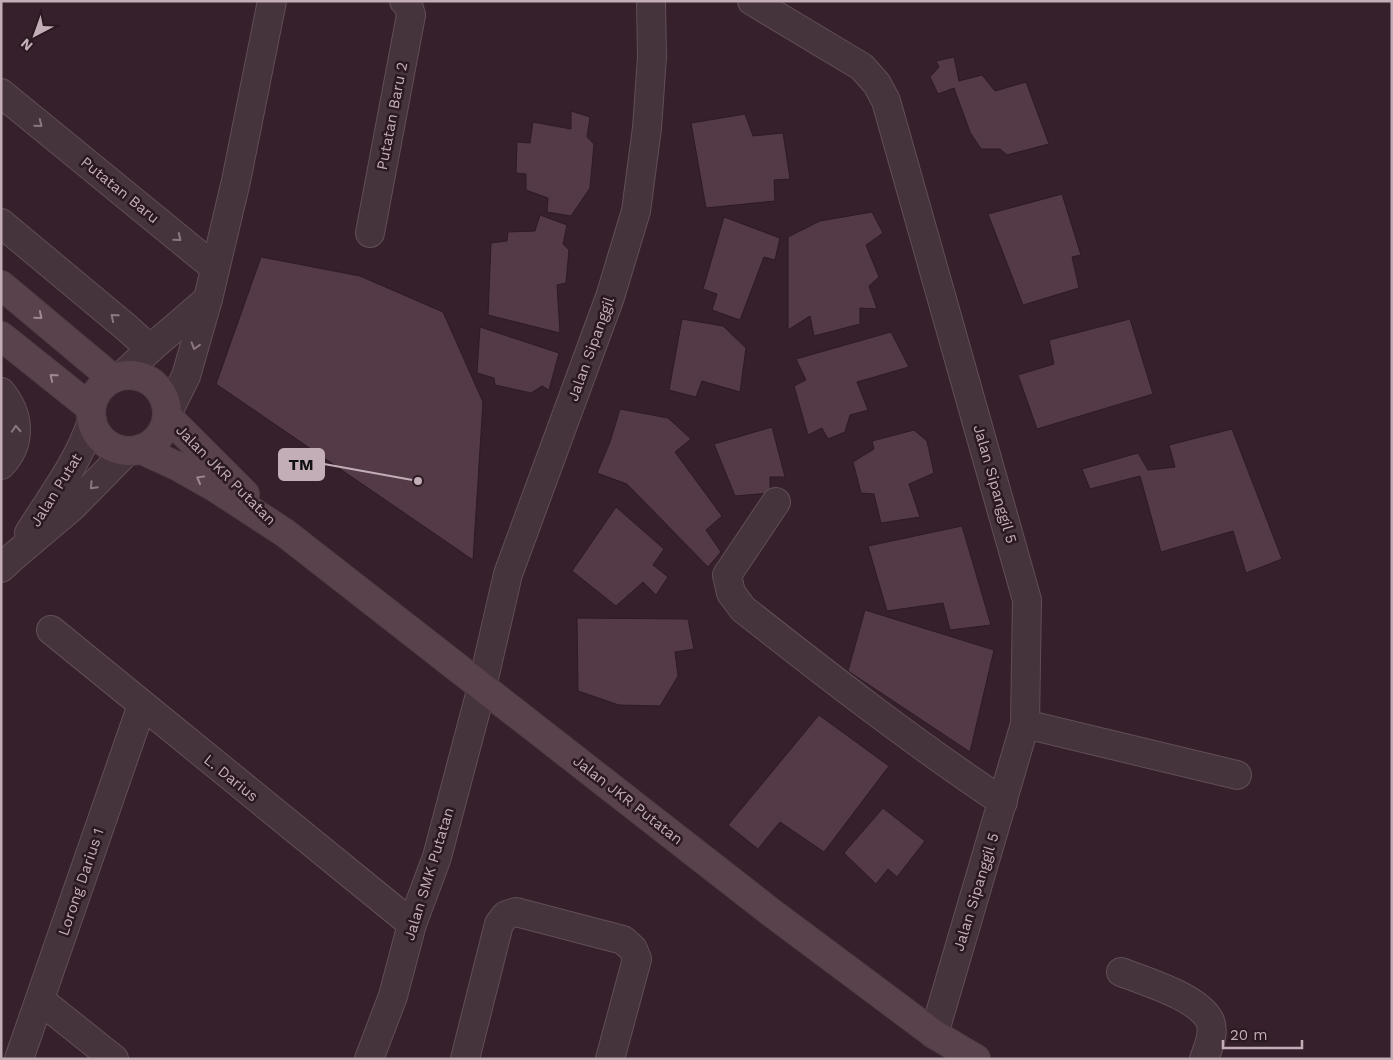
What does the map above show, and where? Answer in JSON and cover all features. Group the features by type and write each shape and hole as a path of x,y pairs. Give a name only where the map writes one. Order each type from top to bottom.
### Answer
{"street":[{"path":"168,414 186,376 208,299 236,180 272,1"},
{"name":"Putatan Baru 2","path":"370,233 411,15 408,5 404,1"},
{"name":"Jalan Sipanggil","path":"482,687 508,574 610,298 636,211 647,128 652,57 651,1"},
{"name":"Jalan Sipanggil 5","path":"752,1 862,67 876,84 886,101 1028,600 1025,724 934,1034"},
{"name":"Putatan Baru","path":"1,93 215,268"},
{"path":"1,223 128,328 150,349"},
{"name":"Jalan JKR Putatan","path":"1,285 118,376 137,375 149,380 159,388 165,399 168,414 165,427 159,437 150,445 134,450"},
{"path":"91,414 94,395 102,385 118,376 208,299"},
{"name":"Jalan JKR Putatan","path":"1,336 91,414 96,432 104,442 115,448 134,450 179,468 216,488 285,534 776,915 934,1034 976,1059"},
{"path":"1,392 12,410 18,427 16,442 9,456 1,465"},
{"name":"Jalan Putat","path":"8,562 73,465 85,442 91,414"},
{"name":"Jalan JKR Putatan","path":"168,414 285,534"},
{"name":"Jalan Putat","path":"8,562 134,450"},
{"path":"776,502 727,575 731,594 742,609 902,732 1003,802"},
{"name":"L. Darius","path":"51,630 412,924"},
{"name":"Jalan SMK Putatan","path":"369,1059 393,996 412,924 437,857 482,687"},
{"name":"Lorong Darius 1","path":"19,1059 142,705"},
{"path":"1025,724 1237,775"},
{"path":"466,1059 499,924 506,915 516,912 623,940 632,949 637,958 610,1059"},
{"path":"1120,972 1180,996 1198,1006 1210,1022 1211,1041 1204,1059"},
{"path":"40,1000 114,1059"}],"building":[{"path":"954,57 959,81 982,75 995,91 1026,82 1049,144 1007,155 1000,149 981,149 970,132 954,88 938,94 930,77 939,67 936,61"},
{"path":"571,111 590,117 587,137 594,144 590,188 571,216 547,212 548,198 526,190 526,174 516,173 517,142 530,143 533,122 571,129"},
{"path":"745,114 753,136 783,133 790,179 774,180 775,201 706,208 691,123"},
{"path":"1062,194 1081,255 1072,257 1079,288 1023,305 988,214"},
{"path":"872,212 883,233 866,245 879,277 869,286 877,309 860,308 860,324 814,336 810,316 788,330 788,237 820,221"},
{"path":"540,215 567,225 563,244 569,250 566,283 557,285 560,333 488,315 491,243 507,241 508,232 535,231"},
{"path":"724,217 780,238 775,260 764,257 740,320 712,310 717,294 703,289"},
{"path":"261,257 360,276 443,312 483,402 473,560 216,384"},
{"path":"682,319 723,326 746,348 740,392 702,381 696,397 669,390"},
{"path":"1130,319 1153,394 1037,429 1018,375 1054,364 1049,340"},
{"path":"480,327 559,353 549,390 542,386 531,393 495,385 494,378 477,373"},
{"path":"891,332 909,367 857,382 868,410 850,415 845,432 828,439 822,428 808,435 794,386 806,380 796,359"},
{"path":"620,409 668,418 691,439 675,452 722,516 706,530 721,552 708,567 627,484 597,473 610,442"},
{"path":"772,427 785,477 770,477 770,493 735,496 714,444"},
{"path":"1232,429 1282,559 1246,573 1233,531 1161,552 1140,476 1090,489 1082,469 1138,453 1148,470 1175,467 1169,445"},
{"path":"914,430 927,441 934,473 909,484 920,517 881,523 874,494 861,493 853,462 874,449 872,441"},
{"path":"616,507 664,549 653,565 668,577 656,595 643,582 616,606 572,571"},
{"path":"962,526 991,625 950,630 943,603 887,611 868,546"},
{"path":"865,610 994,650 970,752 848,671"},
{"path":"577,618 688,619 694,649 675,652 678,676 660,706 619,705 578,691"},
{"path":"819,715 889,766 824,852 780,822 758,849 728,825"},
{"path":"883,808 925,841 897,877 888,869 876,884 844,853"}],"place":[{"name":"TM","path":"418,481"}]}
